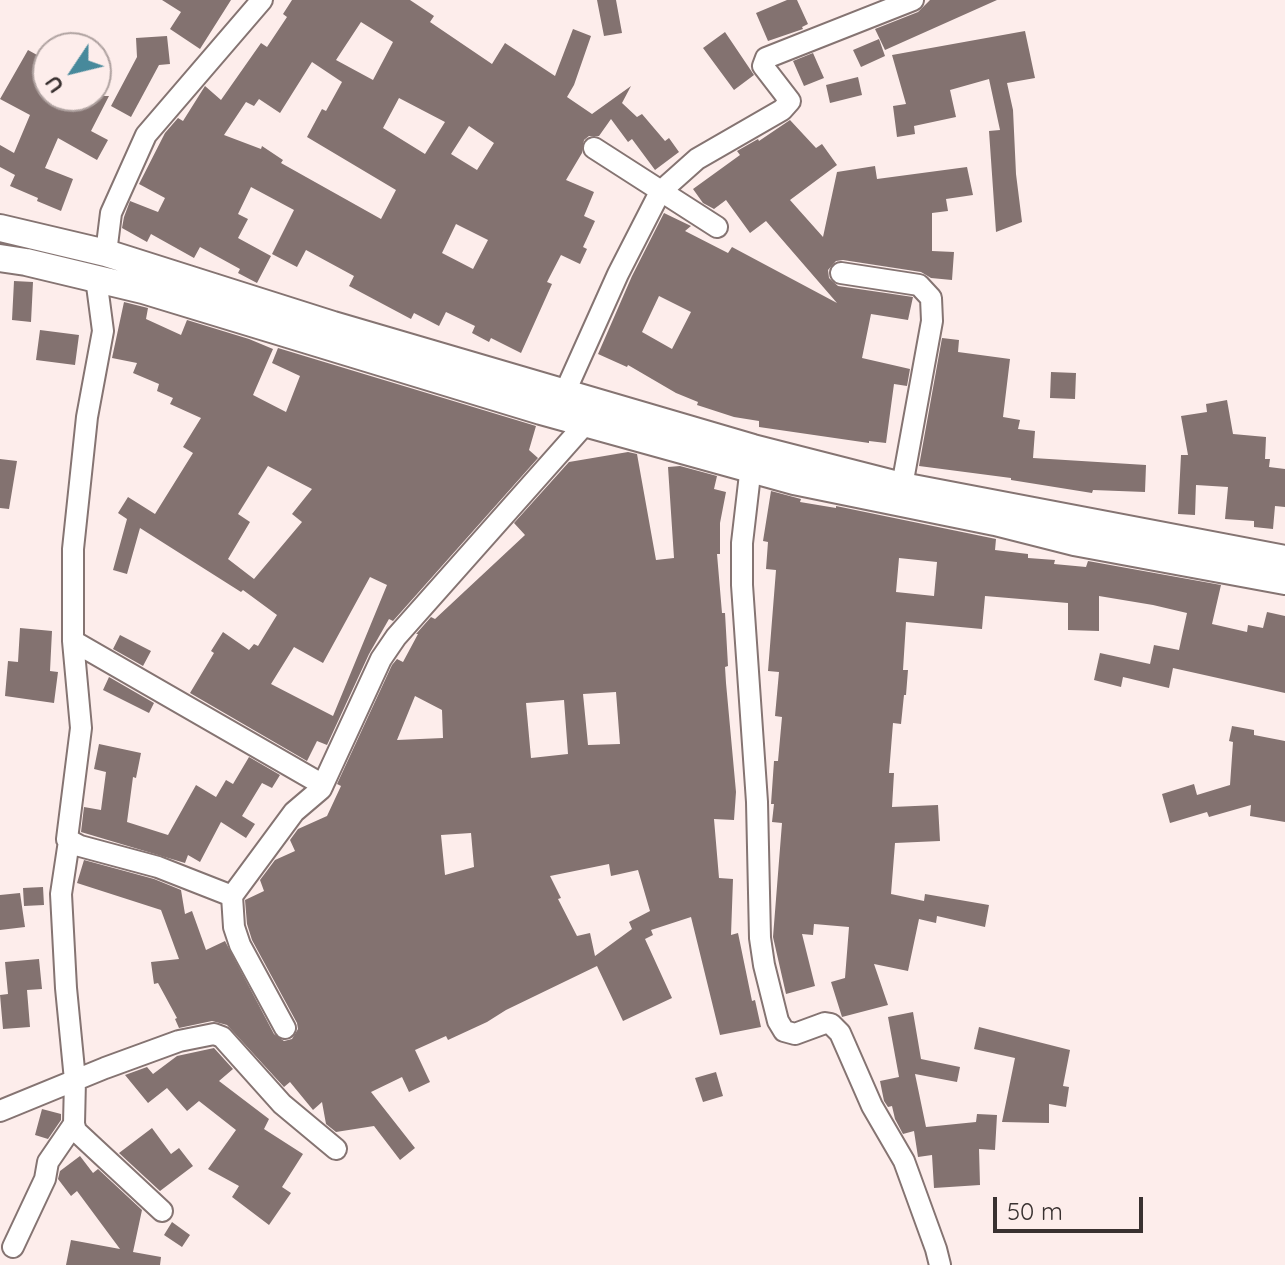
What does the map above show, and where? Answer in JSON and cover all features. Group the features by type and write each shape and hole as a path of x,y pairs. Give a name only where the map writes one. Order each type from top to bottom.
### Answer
{"main road":[{"path":"0,228 106,253 333,325 565,392 593,415"},
{"path":"0,258 96,278 752,459 899,504 995,522 1074,542 1282,569"},
{"path":"752,459 902,486 1282,569"}],"street":[{"path":"106,253 111,213 146,135 262,0"},
{"path":"565,392 618,274 660,192 697,159 782,110 790,101 763,66 766,58 913,0"},
{"path":"594,148 717,227"},
{"path":"841,273 919,285 931,298 932,321 902,486"},
{"path":"96,278 103,331 87,417 73,549 73,641 81,728 61,894 75,1080 74,1124 76,1131 162,1211"},
{"path":"285,1028 240,945 234,927 232,896 294,812 323,785 373,676 396,637 593,415"},
{"path":"752,459 742,543 742,585 757,802 760,938 774,1007 779,1026 788,1034 825,1023 831,1024 840,1033 872,1106 904,1161 940,1265"},
{"path":"73,641 323,785"},
{"path":"69,841 158,867 232,896"},
{"path":"0,1111 179,1041 214,1034 222,1037 282,1104 336,1149"},
{"path":"13,1247 45,1179 48,1162 74,1124"}],"building":[{"path":"162,0 231,0 200,49 170,29 181,12"},
{"path":"292,0 410,0 434,16 430,22 492,64 505,43 555,76 573,29 591,36 567,97 592,114 631,86 622,103 637,117 642,114 665,141 669,138 679,152 655,170 632,139 628,142 611,119 599,136 589,136 584,140 582,153 566,180 594,192 584,216 595,221 583,247 587,249 580,264 561,255 547,282 552,284 521,353 491,338 489,342 472,333 475,326 446,312 439,326 414,313 411,319 349,286 354,276 306,250 297,267 272,254 294,210 251,187 238,214 248,219 238,238 271,256 257,283 238,273 240,269 200,247 194,258 151,234 147,242 122,228 130,201 158,212 165,198 139,184 165,133 178,118 183,121 205,86 221,100 261,43 267,47 287,17 283,14","holes":["361,22 393,42 373,80 336,60","312,62 342,82 307,137 396,190 381,219 281,163 283,160 262,146 261,149 224,135 246,102 254,106 259,99 280,113","399,98 445,122 425,154 383,128","469,126 494,143 477,170 451,154","456,224 488,240 473,269 442,253"]},
{"path":"597,0 616,0 622,33 604,36"},
{"path":"787,0 797,0 808,24 803,29 768,41 756,13"},
{"path":"930,0 997,0 885,50 875,29 918,12"},
{"path":"1025,31 1035,78 1007,83 1013,110 1022,222 996,232 989,131 1000,130 989,79 950,90 956,117 914,126 915,134 897,137 893,106 906,104 892,55"},
{"path":"725,32 754,75 734,90 703,48"},
{"path":"167,36 170,64 159,65 131,117 112,104 137,57 136,38"},
{"path":"879,39 885,56 861,67 853,50"},
{"path":"28,50 32,52 32,112 101,112 91,131 108,140 97,160 58,138 45,168 73,179 61,211 10,186 15,175 0,167 0,145 14,153 30,115 0,99"},
{"path":"813,53 824,78 804,86 793,61"},
{"path":"858,77 862,95 830,103 826,85"},
{"path":"790,120 816,148 822,144 837,165 790,200 823,237 837,172 875,166 877,179 967,167 973,195 946,199 948,211 932,213 932,251 954,252 952,280 843,260 836,261 828,270 829,278 838,286 913,297 908,320 871,314 862,358 910,369 907,386 894,384 886,443 759,427 759,421 697,405 698,402 628,365 598,354 664,213 691,226 685,231 728,253 732,247 837,303 766,221 750,233 726,200 714,209 703,203 693,189 740,155 737,151 759,141","holes":["659,296 691,312 672,349 642,332"]},
{"path":"14,281 33,282 31,322 12,320"},
{"path":"124,302 148,308 146,319 181,335 187,320 273,349 253,395 286,412 300,376 272,363 278,348 536,426 529,450 538,458 393,621 389,619 369,654 327,745 317,741 307,761 190,693 223,632 249,650 254,644 258,646 277,615 243,590 241,592 140,528 127,574 113,570 127,519 118,513 128,497 155,514 193,453 183,447 201,418 170,404 173,398 157,391 159,384 133,373 137,363 112,358","holes":["268,466 312,489 292,514 302,522 254,579 228,559 250,522 238,514","370,577 387,585 333,716 271,684 294,647 323,663"]},
{"path":"40,330 79,335 75,365 36,360"},
{"path":"942,338 959,340 958,352 1010,359 1003,417 1020,420 1018,429 1035,431 1033,458 1146,465 1145,492 1093,490 1092,493 919,466"},
{"path":"1051,372 1076,373 1075,399 1050,398"},
{"path":"1227,400 1233,434 1266,437 1265,459 1270,459 1269,467 1285,469 1285,507 1275,506 1273,529 1254,527 1254,521 1225,519 1228,487 1196,485 1195,515 1178,514 1181,455 1188,455 1181,416 1207,412 1206,404"},
{"path":"628,452 637,454 656,560 674,558 668,467 680,466 717,476 714,489 726,492 720,523 720,554 717,554 722,613 725,613 728,666 725,667 736,792 734,820 714,819 719,878 733,879 731,935 738,933 752,1001 755,1000 761,1027 720,1035 691,917 651,930 653,935 645,939 672,998 623,1021 597,966 448,1040 446,1036 415,1050 430,1082 409,1092 402,1077 371,1092 415,1148 400,1160 374,1126 336,1132 326,1124 322,1102 313,1110 290,1082 284,1087 227,1025 212,1021 179,1028 177,1018 158,983 154,984 151,962 179,959 161,910 77,883 84,860 154,879 181,890 185,914 192,911 206,950 225,941 274,1034 284,1041 292,1039 298,1029 297,1023 252,940 245,900 264,891 260,880 275,860 295,851 290,840 298,829 327,816 341,786 337,784 392,665 397,659 403,662 416,634 431,617 435,619 525,535 514,523 569,462","holes":["616,692 620,744 588,745 583,694","415,696 442,710 443,738 397,740","564,700 568,754 531,758 526,703","471,833 474,867 445,875 441,835","609,864 611,876 638,870 650,911 629,922 632,929 595,956 590,933 577,936 558,899 561,898 550,876"]},
{"path":"0,459 17,461 9,509 0,508"},
{"path":"771,491 801,499 800,502 836,506 996,539 995,550 1028,554 1028,558 1055,560 1054,564 1086,567 1088,561 1221,585 1212,624 1247,632 1248,625 1263,628 1267,612 1285,616 1285,693 1173,668 1169,688 1123,677 1121,687 1094,680 1100,653 1150,664 1154,645 1179,650 1187,613 1153,605 1099,596 1099,631 1068,630 1068,603 985,596 982,629 906,622 903,670 908,670 901,724 893,723 889,773 894,773 892,807 938,805 940,841 895,843 891,894 924,901 925,894 989,905 985,927 937,916 936,923 919,919 908,971 874,964 888,1005 842,1017 831,982 845,978 849,927 814,924 813,935 802,934 815,986 786,994 773,937 782,823 772,822 774,804 771,804 774,761 778,761 782,717 775,716 779,672 768,671 776,570 766,569 768,542 763,541","holes":["899,558 937,562 934,596 896,592"]},
{"path":"20,628 52,631 50,671 58,672 54,703 5,696 8,661 18,662"},
{"path":"120,635 151,651 143,666 113,649"},
{"path":"109,677 154,703 149,713 103,690"},
{"path":"1232,726 1254,730 1254,735 1285,741 1285,822 1250,816 1251,805 1209,817 1207,812 1170,823 1162,794 1194,784 1197,795 1230,785 1233,742 1229,741"},
{"path":"99,744 141,753 136,778 133,777 127,822 168,835 196,785 216,797 226,780 233,784 249,757 280,775 272,788 262,783 242,816 255,824 246,838 221,822 200,862 188,855 185,863 81,832 84,807 101,810 106,772 94,769"},
{"path":"43,887 44,905 24,906 23,888"},
{"path":"20,893 25,927 0,930 0,895"},
{"path":"39,959 42,989 27,990 30,1027 3,1029 0,995 8,994 5,962"},
{"path":"913,1012 921,1059 960,1067 957,1082 915,1074 926,1127 976,1122 977,1114 997,1115 995,1150 979,1149 980,1185 934,1188 932,1155 918,1157 914,1131 903,1134 892,1106 888,1107 884,1101 880,1081 899,1077 888,1017"},
{"path":"979,1027 1070,1050 1063,1086 1069,1087 1066,1107 1049,1104 1049,1123 1002,1122 1015,1058 974,1049"},
{"path":"214,1048 233,1069 219,1081 269,1119 264,1129 303,1154 282,1187 291,1193 269,1225 232,1197 239,1186 208,1169 236,1130 199,1101 187,1111 167,1088 148,1103 125,1075 147,1067 153,1074 177,1056"},
{"path":"716,1072 723,1096 703,1102 695,1078"},
{"path":"42,1109 61,1114 61,1120 48,1139 35,1135"},
{"path":"152,1128 171,1154 179,1148 193,1166 160,1191 119,1153"},
{"path":"80,1156 93,1173 98,1169 142,1210 133,1252 161,1257 160,1265 66,1265 71,1240 120,1249 77,1191 71,1196 58,1179 60,1171"},
{"path":"172,1222 190,1235 182,1247 164,1235"}]}
